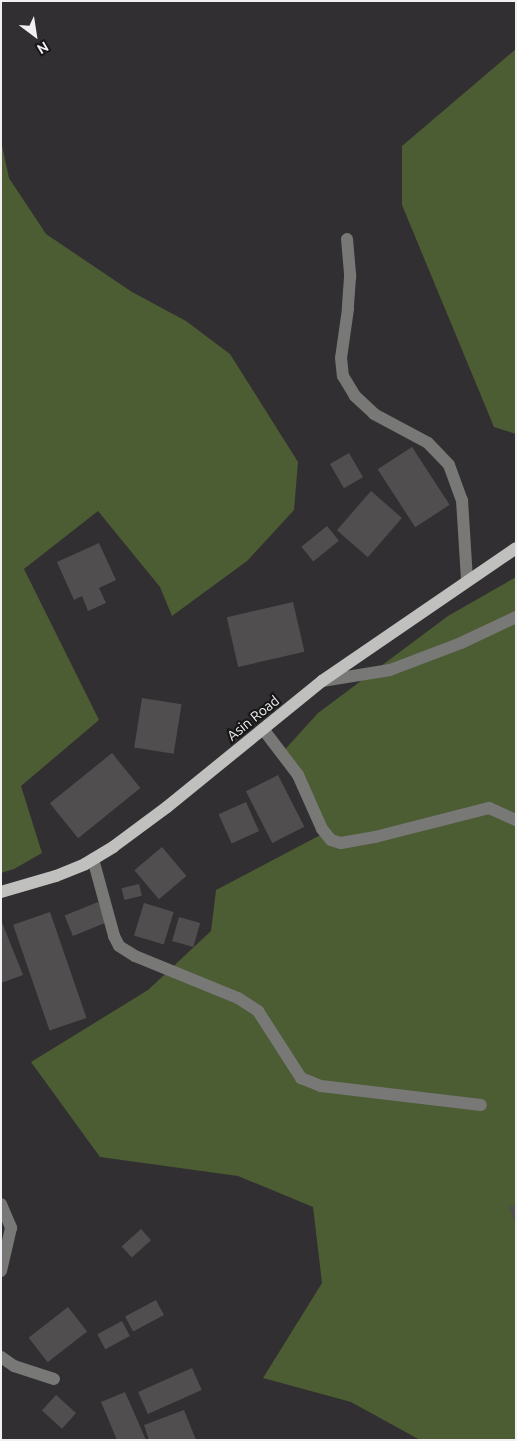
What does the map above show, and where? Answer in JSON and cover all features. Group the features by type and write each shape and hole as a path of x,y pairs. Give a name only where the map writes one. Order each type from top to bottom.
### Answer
{"main road":[{"name":"Asin Road","path":"1,892 56,876 93,860 167,807 322,681 516,548"}],"street":[{"path":"347,239 350,277 348,309 340,358 343,376 355,396 374,414 428,443 449,465 462,500 467,580"},
{"path":"322,681 390,670 461,643 516,617"},
{"path":"263,729 298,775 322,829 332,840 341,843 375,837 489,808 516,820"},
{"path":"93,860 114,936 119,946 135,956 238,998 258,1011 301,1078 321,1086 481,1105"},
{"path":"1,1204 12,1228 1,1272"},
{"path":"1,1357 14,1366 54,1379"}],"green space":[{"path":"516,49 516,434 494,427 402,205 402,146"},
{"path":"1,141 9,178 46,234 132,292 186,321 230,354 298,462 294,510 247,561 172,616 160,587 98,511 24,569 99,720 21,786 42,853 14,869 1,873"},
{"path":"516,577 516,1440 420,1440 351,1402 263,1378 322,1283 313,1207 238,1176 100,1157 31,1062 148,990 211,931 216,890 328,831 280,755 318,713 448,616"}],"building":[{"path":"412,447 450,505 415,527 378,469"},
{"path":"349,453 363,477 344,488 330,464"},
{"path":"371,491 402,518 368,557 337,530"},
{"path":"327,526 339,541 313,562 301,547"},
{"path":"99,543 116,580 99,588 106,603 88,611 82,596 74,600 57,562"},
{"path":"293,602 304,652 238,667 227,617"},
{"path":"142,698 182,704 174,754 134,747"},
{"path":"112,753 140,788 78,838 50,803"},
{"path":"278,775 304,827 272,843 246,791"},
{"path":"246,802 259,831 232,843 219,814"},
{"path":"162,847 186,876 159,899 134,870"},
{"path":"139,884 142,896 124,900 122,888"},
{"path":"98,902 106,922 73,936 65,915"},
{"path":"144,903 174,912 164,945 134,936"},
{"path":"50,912 86,1018 50,1031 13,925"},
{"path":"179,917 200,923 193,947 172,941"},
{"path":"1,920 23,975 1,983"},
{"path":"516,1205 516,1224 509,1207"},
{"path":"141,1229 151,1240 132,1258 122,1246"},
{"path":"156,1300 164,1315 133,1331 125,1316"},
{"path":"68,1307 87,1331 48,1362 29,1338"},
{"path":"122,1321 130,1336 105,1349 97,1334"},
{"path":"192,1368 202,1390 148,1414 138,1392"},
{"path":"125,1392 146,1440 117,1440 101,1402"},
{"path":"56,1395 76,1413 62,1429 42,1411"},
{"path":"184,1410 196,1440 149,1440 144,1425"}]}
